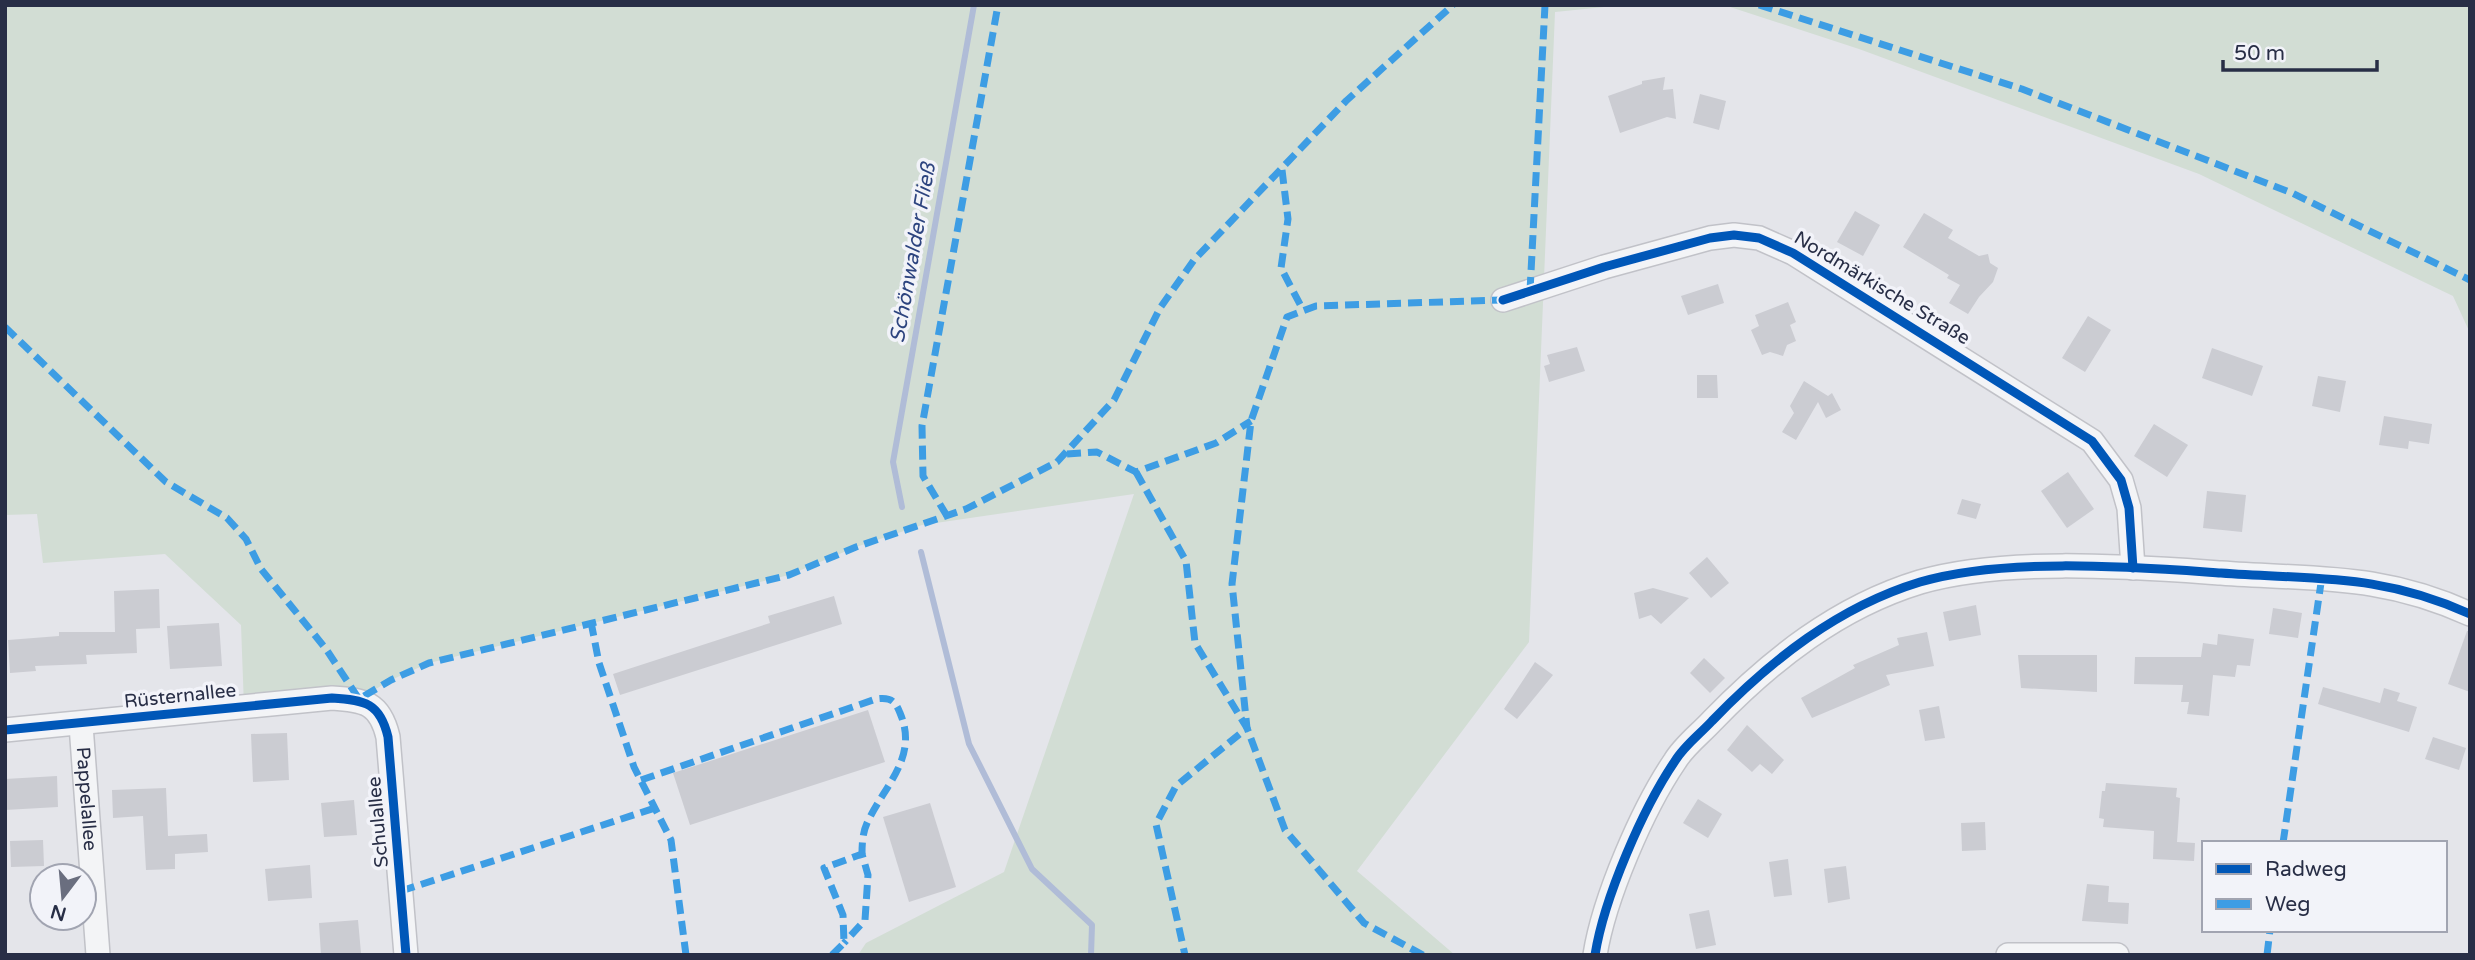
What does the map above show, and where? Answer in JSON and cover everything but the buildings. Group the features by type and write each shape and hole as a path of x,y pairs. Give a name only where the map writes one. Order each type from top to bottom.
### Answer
{"street":[{"name":"Nordmärkische Straße","path":"1503,300 1604,267 1710,238 1734,235 1759,238 1793,253 2092,441 2121,480 2129,508 2133,568"},
{"path":"1595,955 1620,875 1643,816 1676,758 1751,681 1821,628 1861,603 1922,582 1987,570 2133,568 2322,576 2370,582 2435,598 2470,614"},
{"name":"Rüsternallee","path":"5,730 81,725 332,698 359,699"},
{"name":"Schulallee","path":"359,699 373,707 384,718 388,737 406,955"},
{"name":"Pappelallee","path":"81,725 98,955"},
{"path":"2008,955 2117,955"}],"shaded area":[{"path":"5,5 1624,5 1555,12 1529,642 1357,871 1455,955 858,955 866,943 1004,872 1134,494 922,525 856,547 789,575 429,663 391,680 359,699 244,707 241,625 165,554 43,563 37,514 5,515"},
{"path":"1724,5 2470,5 2470,333 2453,296 2199,174 1859,49"}],"waterway":[{"name":"Schönwalder Fließ","path":"902,507 893,462 974,5"},
{"name":"Schönwalder Fließ","path":"921,552 969,744 1032,869 1092,925 1091,955"}],"marked path":[{"path":"947,516 923,476 922,426 998,5"},
{"path":"5,327 166,482 227,518 246,539 261,569 326,649 359,699 391,680 429,663 789,575 856,547 966,509 1057,462 1114,400 1160,308 1194,260 1346,101 1453,5"},
{"path":"1530,291 1545,5"},
{"path":"1759,5 2022,89 2292,193 2470,280"},
{"path":"1282,170 1288,219 1281,268 1303,310"},
{"path":"1423,955 1364,923 1285,830 1247,728 1232,584 1251,421 1287,317 1316,306 1503,300"},
{"path":"1067,454 1097,452 1136,472 1216,443 1251,421"},
{"path":"1136,472 1186,561 1195,643 1247,728 1176,786 1156,824 1185,955"},
{"path":"2283,841 2322,576"},
{"path":"591,622 599,663 634,767 671,840 686,955"},
{"path":"641,780 876,699 888,699 896,705 905,728 903,755 866,826 862,854"},
{"path":"401,891 655,808"},
{"path":"832,955 844,943 843,915 824,868 862,854 868,875 865,920 844,943"},
{"path":"2267,955 2270,932"}],"cycle path":[{"path":"1503,300 1604,267 1710,238 1734,235 1759,238 1793,253 2092,441 2121,480 2129,508 2133,568"},
{"path":"1595,955 1607,907 1626,854 1650,803 1683,750 1758,677 1807,638 1861,606 1890,593 1920,582 1991,569 2109,567 2347,581 2406,591 2470,614"},
{"path":"5,730 332,698 362,702 381,717 388,737 406,955"}]}
